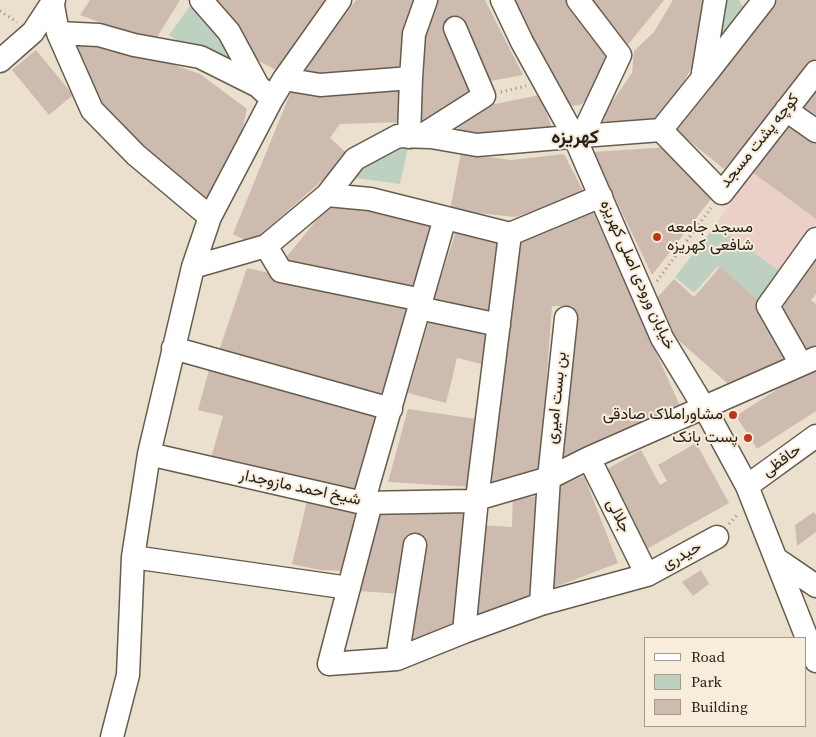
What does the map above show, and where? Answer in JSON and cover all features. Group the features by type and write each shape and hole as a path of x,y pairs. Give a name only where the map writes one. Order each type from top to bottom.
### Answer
{"street":[{"path":"53,0 58,33 92,110 136,155 210,217"},
{"path":"0,61 33,32 53,0"},
{"path":"201,0 228,32 265,93"},
{"path":"112,737 128,675 133,557 149,454 193,267 210,217 265,93 284,78 340,0"},
{"path":"415,136 411,78 414,34 426,0"},
{"name":"خیابان ورودی اصلی کهریزه","path":"502,0 544,81 578,137 601,196 662,338 704,408 750,492 816,661"},
{"path":"578,0 620,55 578,137"},
{"path":"702,79 715,0"},
{"path":"193,267 266,246 327,195 355,159 398,136 431,137 477,145 661,130 764,0"},
{"path":"415,136 484,96 455,28"},
{"path":"58,33 99,35 134,45 200,57 265,93"},
{"name":"کوچه پشت مسجد","path":"661,130 722,193 816,72"},
{"path":"284,78 320,85 411,78"},
{"path":"786,110 816,131"},
{"path":"327,195 370,199 510,234 601,196"},
{"path":"133,557 349,588 367,503 391,409 445,218"},
{"path":"464,632 477,499 510,234"},
{"path":"809,361 768,306 816,239"},
{"path":"266,246 281,271 499,325"},
{"name":"بن بست امیری","path":"541,604 549,478 566,318"},
{"path":"173,348 391,409"},
{"name":"شیخ احمد مازوجدار","path":"149,454 367,503 470,501 549,478 589,458 809,361"},
{"name":"حافظی","path":"750,492 816,436"},
{"name":"جلالی","path":"589,458 647,575"},
{"name":"حیدری","path":"349,588 329,664 397,659 541,604 647,575 717,537"},
{"path":"397,659 415,545"},
{"path":"778,560 816,586"}],"path":[{"path":"484,96 544,81"},
{"path":"645,298 722,193"},
{"path":"717,537 750,492"}],"shaded area":[{"path":"752,172 816,219 816,223 780,271 715,226"}],"green space":[{"path":"723,0 739,0 748,14 718,47"},
{"path":"192,3 231,51 234,66 180,42 169,35"},
{"path":"409,143 400,184 348,177 366,158"},
{"path":"715,226 780,271 759,301 718,266 694,293 675,277"}],"building":[{"path":"90,0 180,0 154,42 80,15"},
{"path":"206,0 331,0 276,70 249,56"},
{"path":"356,0 426,0 398,69 379,76 302,74"},
{"path":"430,0 485,0 523,75 485,82 475,95 415,127 419,41"},
{"path":"510,0 570,0 608,56 592,96 580,105 570,106 547,71"},
{"path":"591,0 664,0 627,46"},
{"path":"673,0 705,0 697,57 672,105 653,123 599,121 632,73 634,51 654,32"},
{"path":"777,0 816,0 816,58 724,169 672,127"},
{"path":"80,40 146,55 200,74 247,109 238,147 204,201 106,117 68,43"},
{"path":"36,50 73,95 49,115 12,70"},
{"path":"816,85 816,119 799,107"},
{"path":"402,87 404,122 340,124 330,138 350,156 251,243 233,234 292,89"},
{"path":"540,95 552,128 529,133 457,135 461,117 480,107"},
{"path":"792,119 816,137 816,219 752,172"},
{"name":"مسجد جامعه شافعی کهریزه","path":"670,147 711,199 652,275 593,152"},
{"path":"461,153 511,160 564,154 584,193 515,217 450,210"},
{"path":"333,200 438,226 418,294 284,260"},
{"path":"591,207 680,406 560,459 573,306 552,306 540,468 484,484 517,239"},
{"path":"457,228 506,241 495,319 432,305"},
{"path":"816,258 816,294 811,300 816,304 816,352 811,356 787,322 780,302"},
{"path":"720,267 759,301 788,361 733,388 670,333 655,300 674,279 694,297"},
{"path":"247,268 346,290 413,309 387,400 218,354"},
{"path":"430,317 489,331 486,365 457,358 446,403 408,393"},
{"path":"210,366 232,371 383,419 358,490 211,458 223,416 198,410"},
{"path":"813,366 816,371 816,411 757,449 736,416"},
{"path":"408,409 483,420 472,487 388,482"},
{"path":"696,443 729,503 645,550 602,472 641,450 660,485 667,481 658,465"},
{"path":"584,476 618,563 550,589 557,487"},
{"path":"513,496 540,497 534,600 476,617 481,525 512,527"},
{"path":"307,501 361,511 346,571 320,570 292,564"},
{"path":"473,504 460,621 411,645 402,594 358,591 375,507"},
{"path":"814,512 816,515 816,532 797,546 795,525"},
{"path":"701,570 709,584 693,596 682,582"}],"place":[{"name":"مسجد جامعه شافعی کهریزه","path":"657,237"},
{"name":"مشاوراملاک صادقی","path":"733,415"},
{"name":"پست بانک","path":"748,438"}],"district":[{"name":"کهریزه","path":"575,138"}]}
